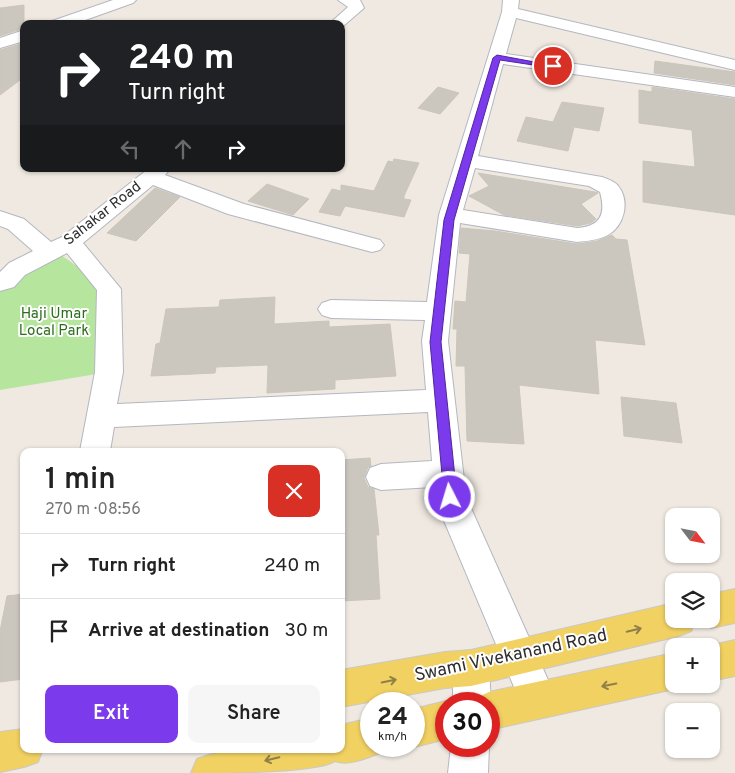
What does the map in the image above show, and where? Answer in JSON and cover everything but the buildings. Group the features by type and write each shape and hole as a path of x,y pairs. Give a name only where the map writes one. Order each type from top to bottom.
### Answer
{"main road":[{"path":"720,609 735,606"},
{"name":"Swami Vivekanand Road","path":"345,689 445,670 471,668 665,622"},
{"path":"720,661 735,658"},
{"path":"500,709 665,673"},
{"path":"345,743 360,740"},
{"path":"0,752 20,749"},
{"path":"217,772 302,753"}],"street":[{"path":"70,20 128,0"},
{"path":"342,20 356,8 353,1 346,0"},
{"path":"538,700 450,497 435,342 450,215 511,6 735,65"},
{"path":"0,43 20,36"},
{"path":"497,58 735,92"},
{"path":"450,215 577,235 598,232 606,226 614,209 610,190 595,181 490,163 466,161"},
{"path":"155,173 236,209 372,245"},
{"name":"Sahakar Road","path":"6,274 60,248 155,173"},
{"path":"0,218 16,224 60,248 109,289 109,372 95,448"},
{"path":"331,309 439,310"},
{"path":"102,416 441,400"},
{"path":"381,477 448,472"},
{"path":"471,668 472,692"},
{"path":"468,773 469,757"}],"green space":[{"name":"Haji Umar Local Park","path":"61,255 109,289 109,372 0,390 0,285"}],"route":[{"path":"450,497 435,342 449,220 497,58 553,66"}]}
